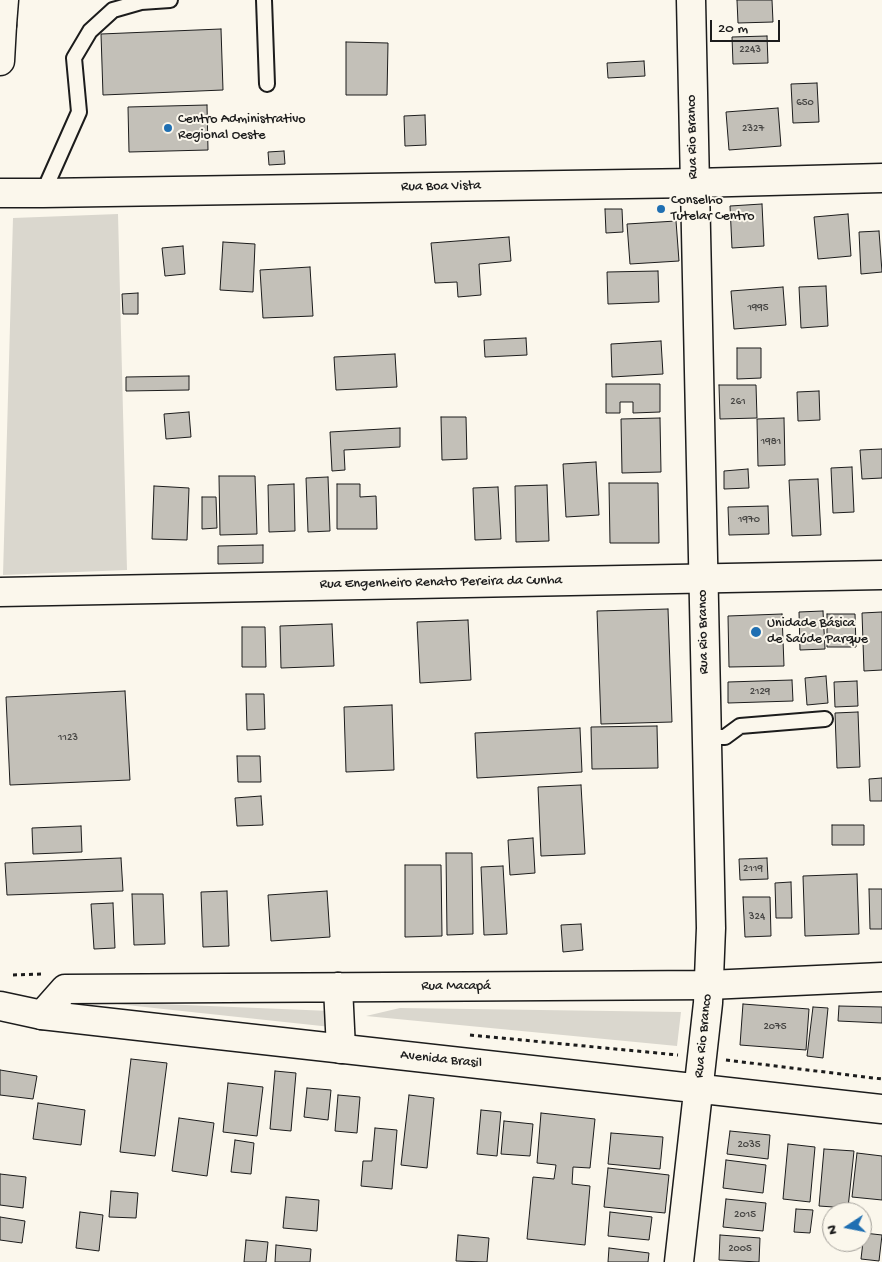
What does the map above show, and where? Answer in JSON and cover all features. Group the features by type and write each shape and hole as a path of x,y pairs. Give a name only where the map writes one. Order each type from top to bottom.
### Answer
{"street":[{"name":"Rua Rio Branco","path":"679,1262 710,985 711,928 691,0"},
{"path":"0,61 2,16"},
{"name":"Rua Boa Vista","path":"0,192 43,193 694,183 882,178"},
{"name":"Rua Engenheiro Renato Pereira da Cunha","path":"0,592 882,575"},
{"name":"Rua Macapá","path":"42,1015 65,988 710,985 882,978"},
{"path":"338,987 341,1049"},
{"name":"Avenida Brasil","path":"0,1006 42,1015 882,1109"}],"lane":[{"path":"43,193 79,112 74,58 90,32 114,10 141,2 170,0"},
{"path":"264,0 268,84"},
{"path":"707,737 725,737 740,726 824,719"}],"path":[{"path":"14,975 52,974"},
{"path":"466,1035 702,1057 882,1079"}],"shaded area":[{"path":"118,214 127,570 3,575 13,218"},
{"path":"89,1001 330,1011 331,1027"},
{"path":"400,1008 681,1012 677,1046 366,1016"}],"building":[{"path":"737,0 772,0 773,22 738,23"},
{"path":"221,29 223,90 103,95 101,34"},
{"path":"767,36 768,63 733,64 732,37"},
{"path":"346,42 388,43 387,95 346,95"},
{"path":"644,61 645,76 608,78 607,63"},
{"path":"817,83 819,122 793,123 791,84"},
{"name":"Centro Administrativo Regional Oeste","path":"207,105 208,150 129,152 128,107"},
{"path":"778,108 781,146 729,150 726,112"},
{"path":"425,115 426,145 405,146 404,116"},
{"path":"284,151 285,164 269,165 268,152"},
{"path":"762,204 764,246 732,248 730,206"},
{"path":"605,209 622,209 623,232 606,233"},
{"path":"848,214 851,256 818,259 814,217"},
{"path":"676,221 679,261 630,264 627,224"},
{"path":"879,231 882,272 861,274 859,232"},
{"path":"509,237 511,261 479,264 481,295 458,297 457,282 435,283 431,243"},
{"path":"223,242 255,244 253,292 220,290"},
{"path":"183,246 185,274 165,276 162,248"},
{"path":"310,267 313,316 263,318 260,270"},
{"path":"658,271 659,302 608,304 607,272"},
{"path":"826,286 828,326 801,328 799,287"},
{"path":"783,287 786,325 734,329 731,291"},
{"path":"138,293 138,314 123,314 122,294"},
{"path":"526,338 527,355 485,357 484,340"},
{"path":"661,341 663,374 612,377 611,344"},
{"path":"737,348 761,348 761,378 737,379"},
{"path":"395,354 397,387 336,390 334,357"},
{"path":"189,376 189,390 126,391 126,377"},
{"path":"606,384 660,384 660,412 633,413 633,402 620,402 620,413 606,413"},
{"path":"719,385 756,385 757,418 720,419"},
{"path":"819,391 820,420 798,421 797,392"},
{"path":"189,412 191,437 166,439 164,414"},
{"path":"441,417 466,417 467,459 442,460"},
{"path":"660,418 661,472 622,473 621,419"},
{"path":"784,418 785,465 758,466 757,419"},
{"path":"400,428 400,447 344,450 345,470 332,471 330,432"},
{"path":"882,449 882,478 862,479 860,450"},
{"path":"596,462 599,515 566,517 563,464"},
{"path":"852,467 854,512 833,513 831,468"},
{"path":"748,469 749,488 724,489 724,471"},
{"path":"219,476 255,476 257,534 220,535"},
{"path":"328,477 330,531 308,532 306,478"},
{"path":"818,479 821,535 792,536 789,480"},
{"path":"609,483 658,483 659,543 610,543"},
{"path":"294,484 295,531 269,532 268,485"},
{"path":"337,484 360,484 360,497 376,496 377,529 337,529"},
{"path":"547,485 549,541 516,542 515,486"},
{"path":"154,486 189,488 187,540 152,539"},
{"path":"498,487 501,539 475,540 473,488"},
{"path":"202,497 216,497 217,528 202,529"},
{"path":"768,506 769,534 729,535 728,507"},
{"path":"263,545 263,563 218,564 218,546"},
{"path":"668,609 672,722 601,724 597,611"},
{"path":"823,611 825,649 800,650 799,612"},
{"path":"882,612 882,670 864,671 862,613"},
{"path":"782,614 784,666 729,667 728,616"},
{"path":"827,614 855,614 856,647 827,647"},
{"path":"468,620 471,680 420,683 417,622"},
{"path":"332,624 334,666 281,668 280,626"},
{"path":"242,627 265,627 266,667 242,667"},
{"path":"826,676 828,703 807,705 805,678"},
{"path":"792,680 793,701 728,703 728,682"},
{"path":"857,681 858,706 835,707 834,682"},
{"path":"125,691 130,780 10,785 6,697"},
{"path":"246,694 264,694 265,729 247,730"},
{"path":"392,705 394,770 346,772 344,707"},
{"path":"858,712 860,767 837,768 835,713"},
{"path":"657,726 658,768 592,769 591,727"},
{"path":"580,728 582,772 477,778 475,733"},
{"path":"237,756 260,756 261,782 238,782"},
{"path":"882,778 882,801 870,801 869,779"},
{"path":"581,785 585,854 541,856 538,787"},
{"path":"261,796 263,825 237,826 235,798"},
{"path":"832,825 864,825 864,845 832,845"},
{"path":"81,826 82,852 33,854 32,828"},
{"path":"533,838 535,873 510,875 508,840"},
{"path":"446,853 472,853 473,934 447,935"},
{"path":"121,858 123,891 7,895 5,863"},
{"path":"767,858 768,879 740,880 739,859"},
{"path":"405,865 441,865 442,936 405,937"},
{"path":"503,866 507,934 484,935 481,867"},
{"path":"857,874 859,934 805,936 803,876"},
{"path":"791,882 792,918 776,918 775,883"},
{"path":"869,889 882,889 882,929 870,929"},
{"path":"227,891 229,946 203,947 201,892"},
{"path":"327,891 330,937 271,941 268,895"},
{"path":"132,894 163,894 165,944 134,945"},
{"path":"743,897 770,897 771,936 745,937"},
{"path":"113,903 115,948 94,949 91,904"},
{"path":"581,924 583,950 563,952 561,925"},
{"path":"743,1004 809,1009 806,1050 740,1045"},
{"path":"839,1006 882,1007 882,1023 838,1021"},
{"path":"813,1007 828,1008 823,1058 807,1056"},
{"path":"131,1059 167,1063 155,1156 120,1152"},
{"path":"0,1070 37,1076 33,1099 0,1095"},
{"path":"275,1071 296,1073 291,1131 270,1129"},
{"path":"228,1083 263,1087 257,1136 223,1132"},
{"path":"307,1088 331,1090 328,1120 304,1117"},
{"path":"338,1095 360,1097 357,1133 335,1131"},
{"path":"409,1095 434,1098 427,1168 401,1165"},
{"path":"38,1103 85,1110 81,1145 33,1139"},
{"path":"481,1110 501,1112 497,1156 477,1154"},
{"path":"541,1113 595,1119 590,1168 573,1167 572,1184 590,1186 585,1245 527,1239 533,1177 554,1179 556,1165 537,1163"},
{"path":"179,1118 214,1123 207,1176 172,1171"},
{"path":"504,1121 533,1124 530,1156 501,1154"},
{"path":"375,1128 397,1130 392,1189 361,1186 363,1161 372,1161"},
{"path":"730,1131 770,1135 768,1159 727,1154"},
{"path":"611,1133 663,1137 660,1169 608,1164"},
{"path":"235,1140 254,1143 251,1174 231,1172"},
{"path":"788,1144 815,1147 810,1202 783,1199"},
{"path":"824,1149 854,1151 849,1202 822,1202 822,1206 819,1206"},
{"path":"857,1153 882,1156 882,1200 852,1197"},
{"path":"726,1160 766,1165 763,1193 723,1188"},
{"path":"608,1168 669,1175 665,1213 604,1207"},
{"path":"0,1174 26,1177 23,1208 0,1205"},
{"path":"111,1191 138,1193 136,1218 109,1217"},
{"path":"286,1197 319,1200 317,1231 283,1228"},
{"path":"726,1199 766,1203 763,1231 723,1227"},
{"path":"796,1209 813,1210 810,1233 794,1232"},
{"path":"80,1212 103,1215 99,1251 76,1248"},
{"path":"610,1212 652,1217 649,1240 608,1236"},
{"path":"0,1217 25,1221 22,1243 0,1240"},
{"path":"872,1234 882,1235 879,1261 861,1259 862,1252 872,1252"},
{"path":"458,1235 489,1238 487,1262 456,1261"},
{"path":"720,1235 760,1238 759,1262 719,1260"},
{"path":"246,1240 268,1242 266,1262 244,1262"},
{"path":"276,1245 311,1249 310,1262 275,1262"},
{"path":"609,1248 649,1253 648,1262 608,1262"}],"place":[{"name":"Centro Administrativo Regional Oeste","path":"168,128"},
{"name":"Conselho Tutelar Centro","path":"661,209"},
{"name":"Unidade Básica de Saúde Parque","path":"756,632"}]}
